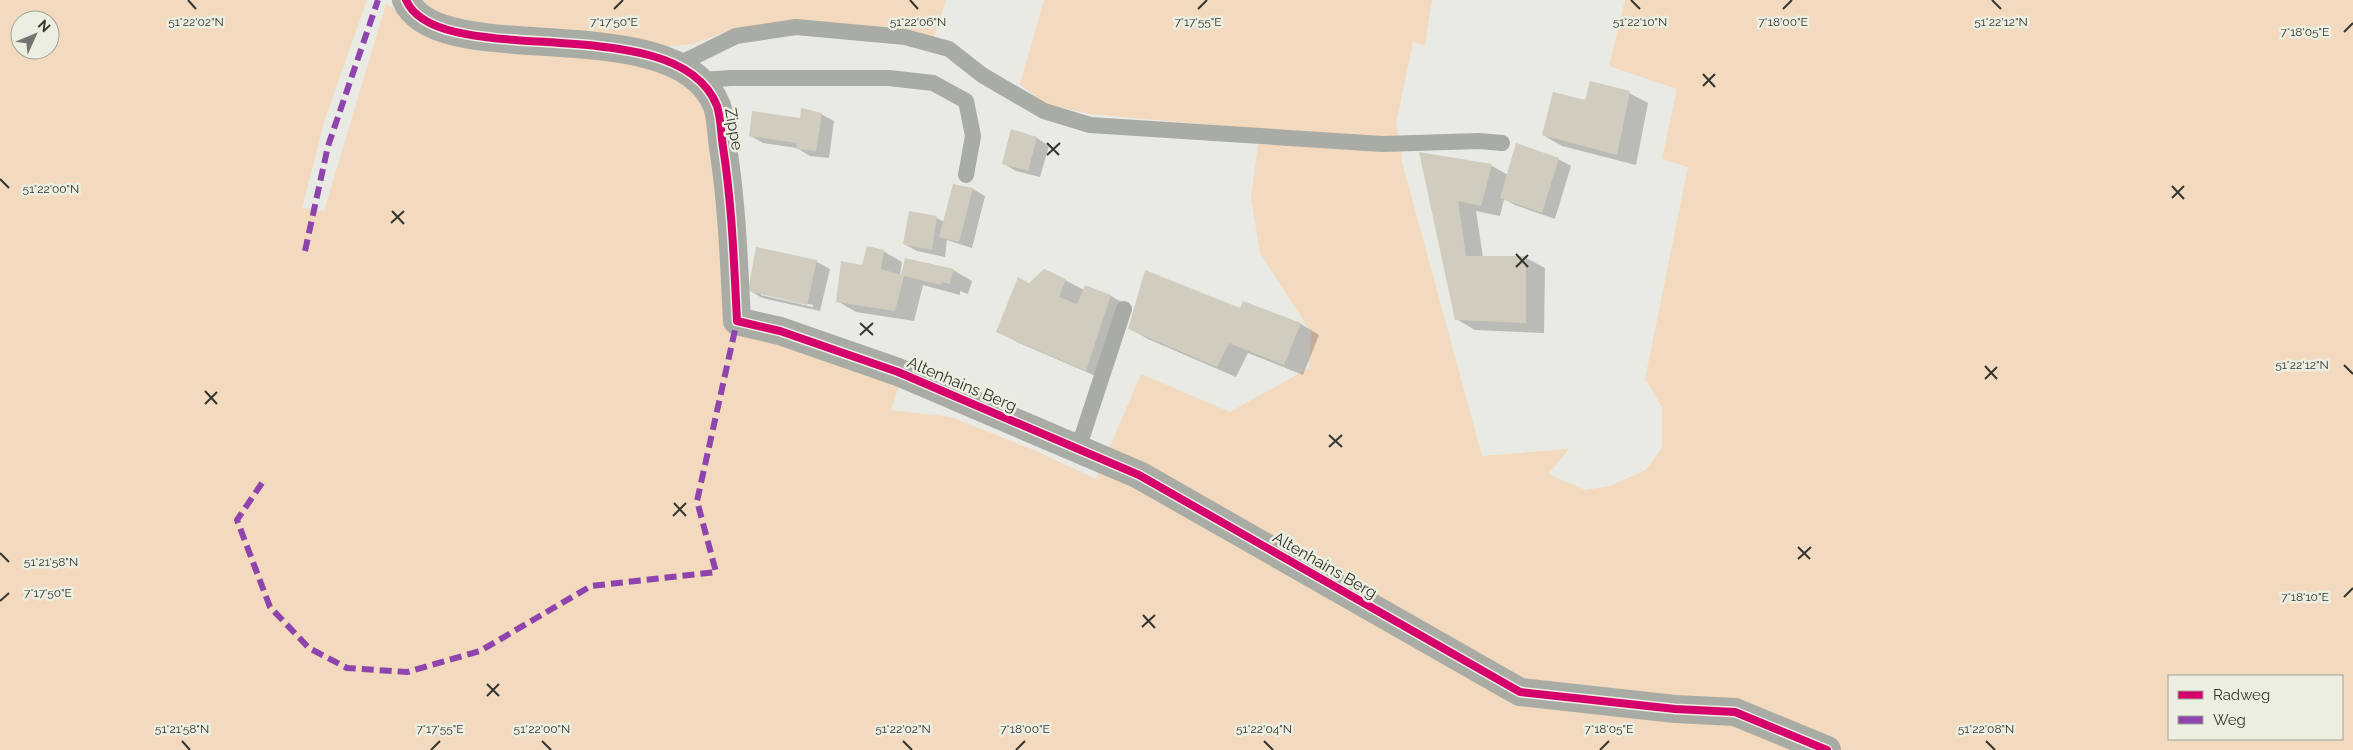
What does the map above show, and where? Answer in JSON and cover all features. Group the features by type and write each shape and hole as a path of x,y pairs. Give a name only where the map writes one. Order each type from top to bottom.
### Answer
{"street":[{"name":"Zippe","path":"406,0 410,8 434,27 530,42 595,45 661,57 701,80 717,106 729,184 737,321 780,331 824,346"},
{"name":"Altenhains Berg","path":"824,346 898,372 1139,475 1520,692 1675,709 1735,712 1826,750"}],"lane":[{"path":"677,65 736,36 796,27 905,37 949,49 982,75 1044,111 1090,125 1382,144 1502,143"},
{"path":"701,80 731,78 889,78 933,83 966,101 973,136 966,175"},
{"path":"1078,449 1124,309"}],"shaded area":[{"path":"0,0 367,0 325,119 302,208 324,211 386,4 404,13 640,59 689,83 716,128 733,326 901,380 891,410 951,417 1034,450 1096,479 1141,374 1230,412 1309,368 1311,332 1260,253 1251,198 1258,144 1401,151 1402,162 1482,456 1569,449 1548,474 1585,490 1610,486 1646,470 1662,448 1662,407 1645,379 1688,167 1662,159 1677,89 1609,66 1625,0 2353,0 2353,750 0,750"},
{"path":"418,0 946,0 932,43 731,30 693,44 662,47 464,26 432,13"},
{"path":"1044,0 1432,0 1425,45 1413,42 1396,124 1399,139 1300,133 1090,114 1045,104 1020,84"}],"building":[{"path":"1590,81 1630,91 1617,155 1542,135 1553,92 1585,100"},
{"path":"801,108 822,113 816,151 796,149 797,143 749,136 752,111 800,118"},
{"path":"1011,129 1037,137 1028,171 1002,164"},
{"path":"1516,143 1559,158 1542,213 1500,198"},
{"path":"1419,152 1492,164 1481,206 1458,201 1466,256 1526,256 1526,323 1455,320"},
{"path":"953,184 973,188 959,242 939,237"},
{"path":"909,211 937,216 932,250 903,244"},
{"path":"867,246 884,250 881,269 901,275 905,258 954,269 950,284 942,282 941,285 904,276 895,311 836,302 841,261 862,265"},
{"path":"756,247 817,260 807,305 748,291"},
{"path":"1044,269 1066,279 1059,297 1077,304 1085,285 1111,295 1086,371 996,332 1018,277 1029,283"},
{"path":"1145,270 1240,308 1243,301 1301,323 1284,365 1229,343 1217,367 1128,329"}],"marked path":[{"path":"305,251 328,146 378,0"},
{"path":"262,483 237,520 270,607 309,648 347,668 407,672 480,651 591,586 716,572 697,501 737,321"}],"cycle path":[{"path":"406,0 427,22 463,34 610,48 656,57 694,75 717,106 719,116 731,212 737,321 780,331 898,372 1139,475 1520,692 1675,709 1735,712 1827,750"}]}
